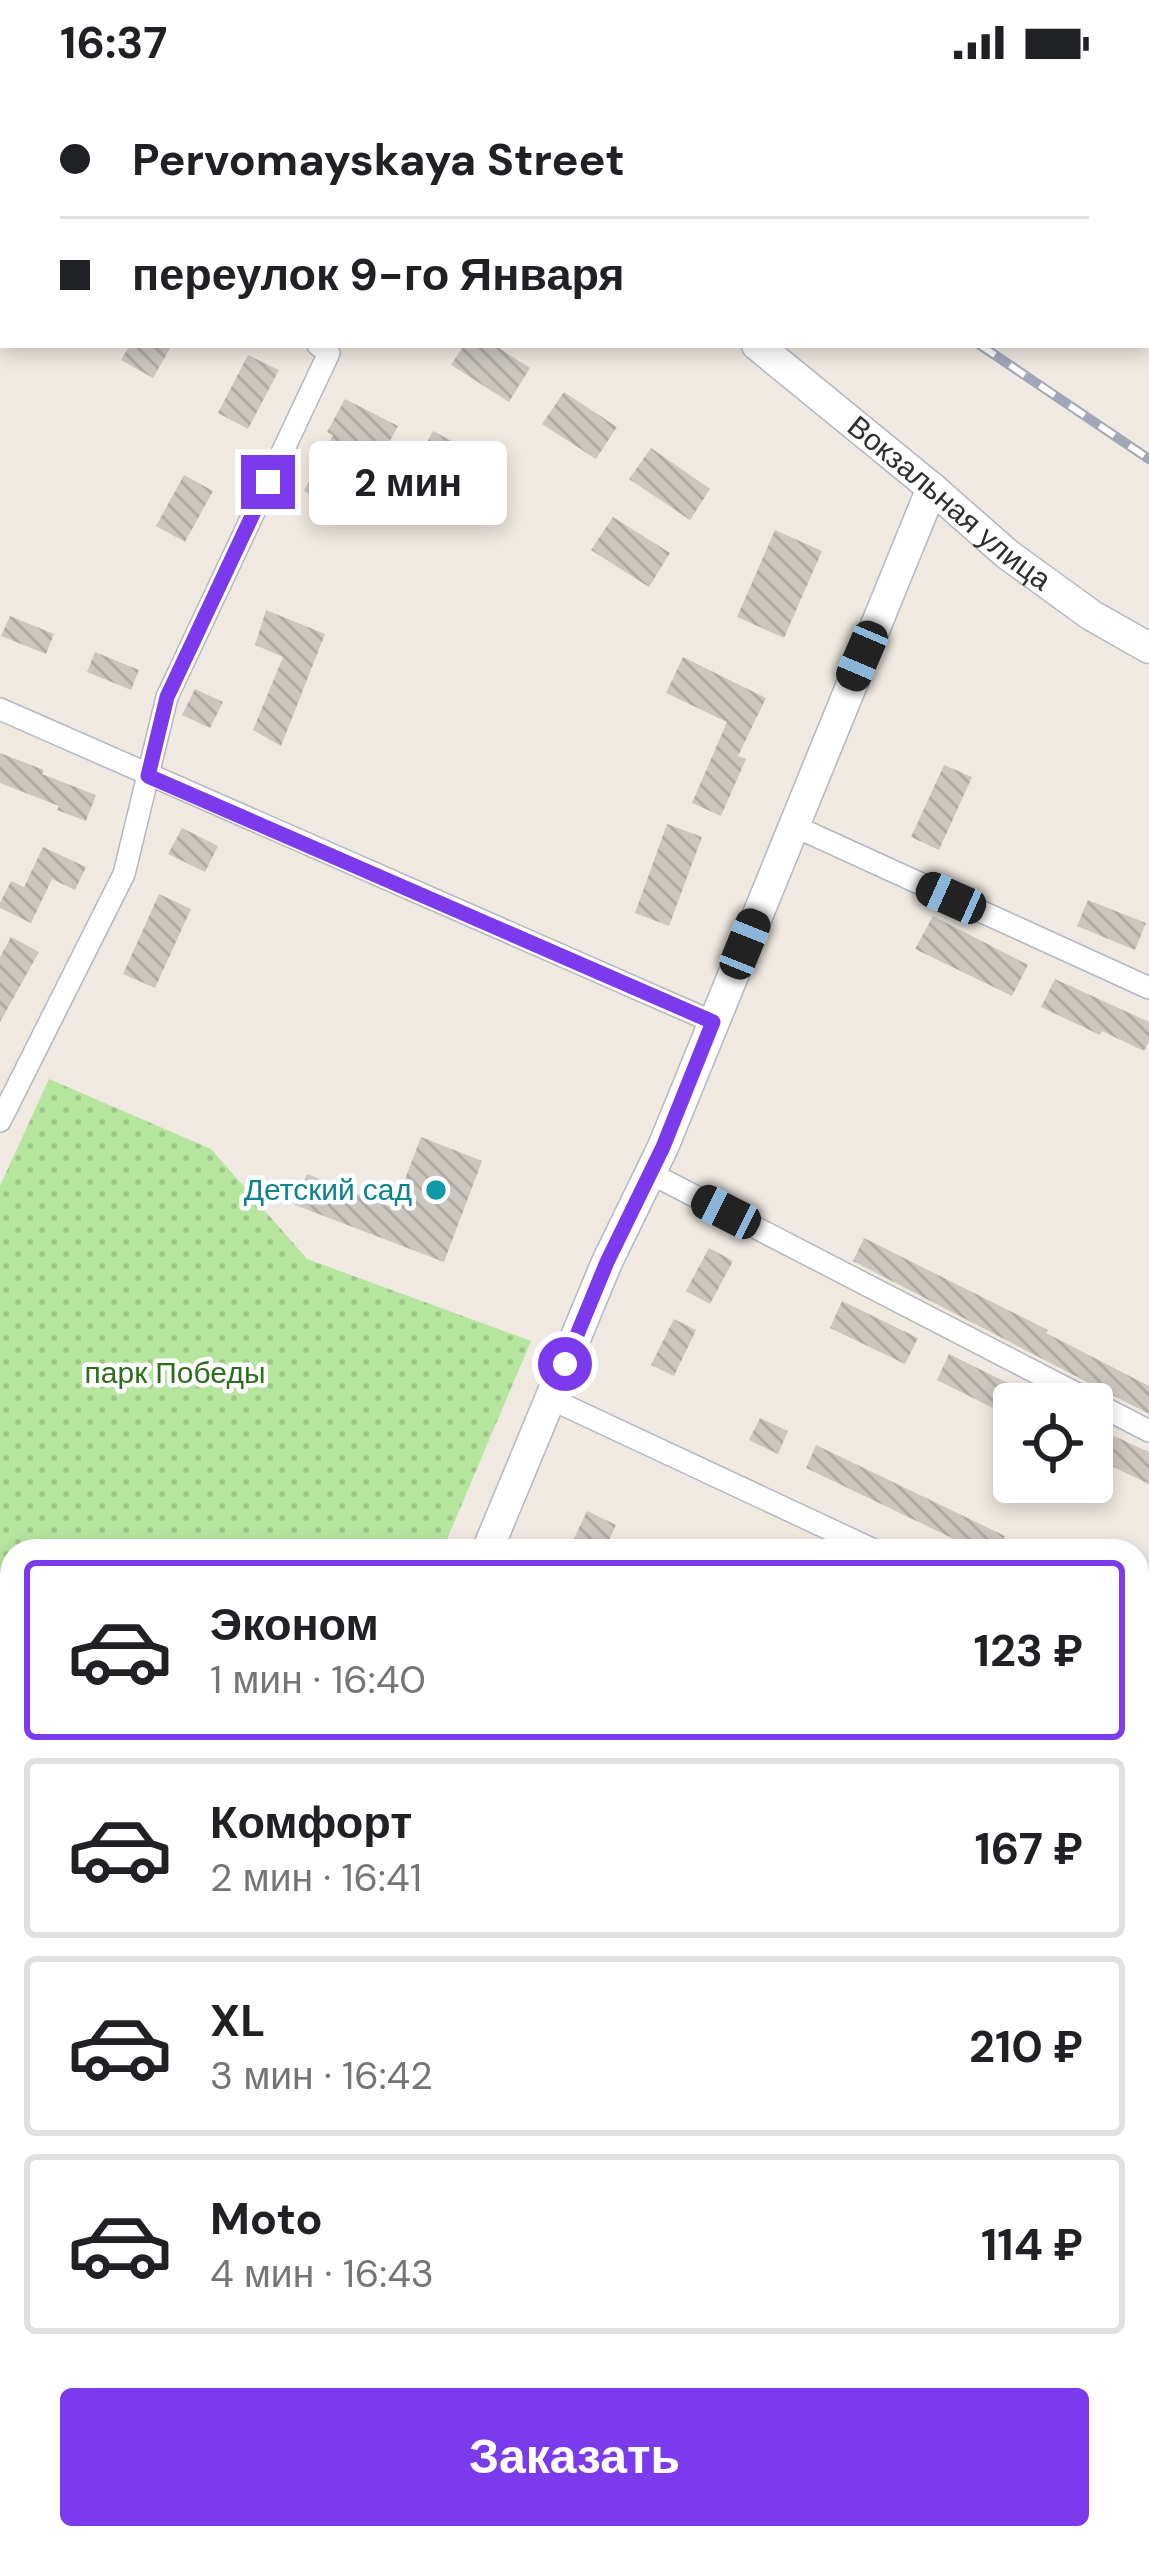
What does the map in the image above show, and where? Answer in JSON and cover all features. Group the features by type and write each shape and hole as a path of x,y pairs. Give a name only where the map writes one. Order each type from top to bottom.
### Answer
{"main road":[{"name":"Вокзальная улица","path":"762,348 1007,554 1091,615 1149,647"},
{"path":"492,1539 607,1262 650,1174 932,488"}],"street":[{"path":"0,1121 124,874 167,697 329,353 322,348"},
{"path":"0,709 713,1022"},
{"path":"792,825 1149,988"},
{"path":"650,1174 1149,1431"},
{"path":"551,1399 850,1539"}],"green space":[{"name":"парк Победы","path":"49,1079 211,1149 307,1259 531,1341 447,1539 0,1539 0,1186"}],"building":[{"path":"128,348 170,348 153,378 121,360"},
{"path":"462,348 499,348 530,368 509,402 451,365"},
{"path":"248,355 279,370 248,429 218,413"},
{"path":"564,392 617,427 596,459 542,424"},
{"path":"345,399 398,426 354,517 304,491 333,435 327,432"},
{"path":"433,431 493,463 476,496 416,463"},
{"path":"651,448 710,489 690,520 629,479"},
{"path":"184,475 213,491 185,542 156,526"},
{"path":"613,517 670,553 649,587 591,550"},
{"path":"775,530 822,551 784,638 737,617"},
{"path":"266,610 325,634 281,746 253,730 283,657 255,645"},
{"path":"10,616 54,634 46,654 1,636"},
{"path":"95,652 139,670 131,690 87,672"},
{"path":"683,657 766,698 738,756 746,759 721,816 692,803 727,722 666,693"},
{"path":"195,689 223,702 210,728 182,715"},
{"path":"0,753 96,795 86,821 0,783"},
{"path":"944,765 972,777 939,850 911,837"},
{"path":"667,824 702,837 669,926 635,913"},
{"path":"182,828 218,846 205,872 168,854"},
{"path":"43,847 86,867 75,890 52,879 31,923 0,908 0,903 11,881 24,887"},
{"path":"159,894 191,909 155,988 123,974"},
{"path":"1088,900 1146,923 1135,950 1077,926"},
{"path":"933,916 1028,965 1012,996 915,949"},
{"path":"11,937 39,952 0,1022 0,957"},
{"path":"1055,979 1149,1022 1144,1051 1041,1007"},
{"name":"Детский сад","path":"421,1137 482,1161 444,1262 295,1205 307,1174 394,1208"},
{"path":"864,1238 1048,1330 1046,1333 1149,1386 1149,1414 1113,1395 1113,1383 1089,1383 853,1261"},
{"path":"709,1248 733,1261 710,1304 686,1291"},
{"path":"842,1301 918,1338 905,1364 830,1328"},
{"path":"674,1319 696,1330 674,1376 651,1365"},
{"path":"949,1354 1008,1383 993,1383 993,1408 937,1380"},
{"path":"760,1418 788,1431 778,1454 749,1440"},
{"path":"1113,1436 1149,1452 1149,1484 1113,1467"},
{"path":"816,1445 1005,1536 954,1539 806,1468"},
{"path":"587,1511 616,1525 610,1539 574,1539"}],"railway":[{"path":"984,348 1149,459"}],"place":[{"name":"Детский сад","path":"436,1190"}],"route":[{"path":"268,482 167,697 148,776 713,1022 663,1147 607,1262 565,1364"}]}
